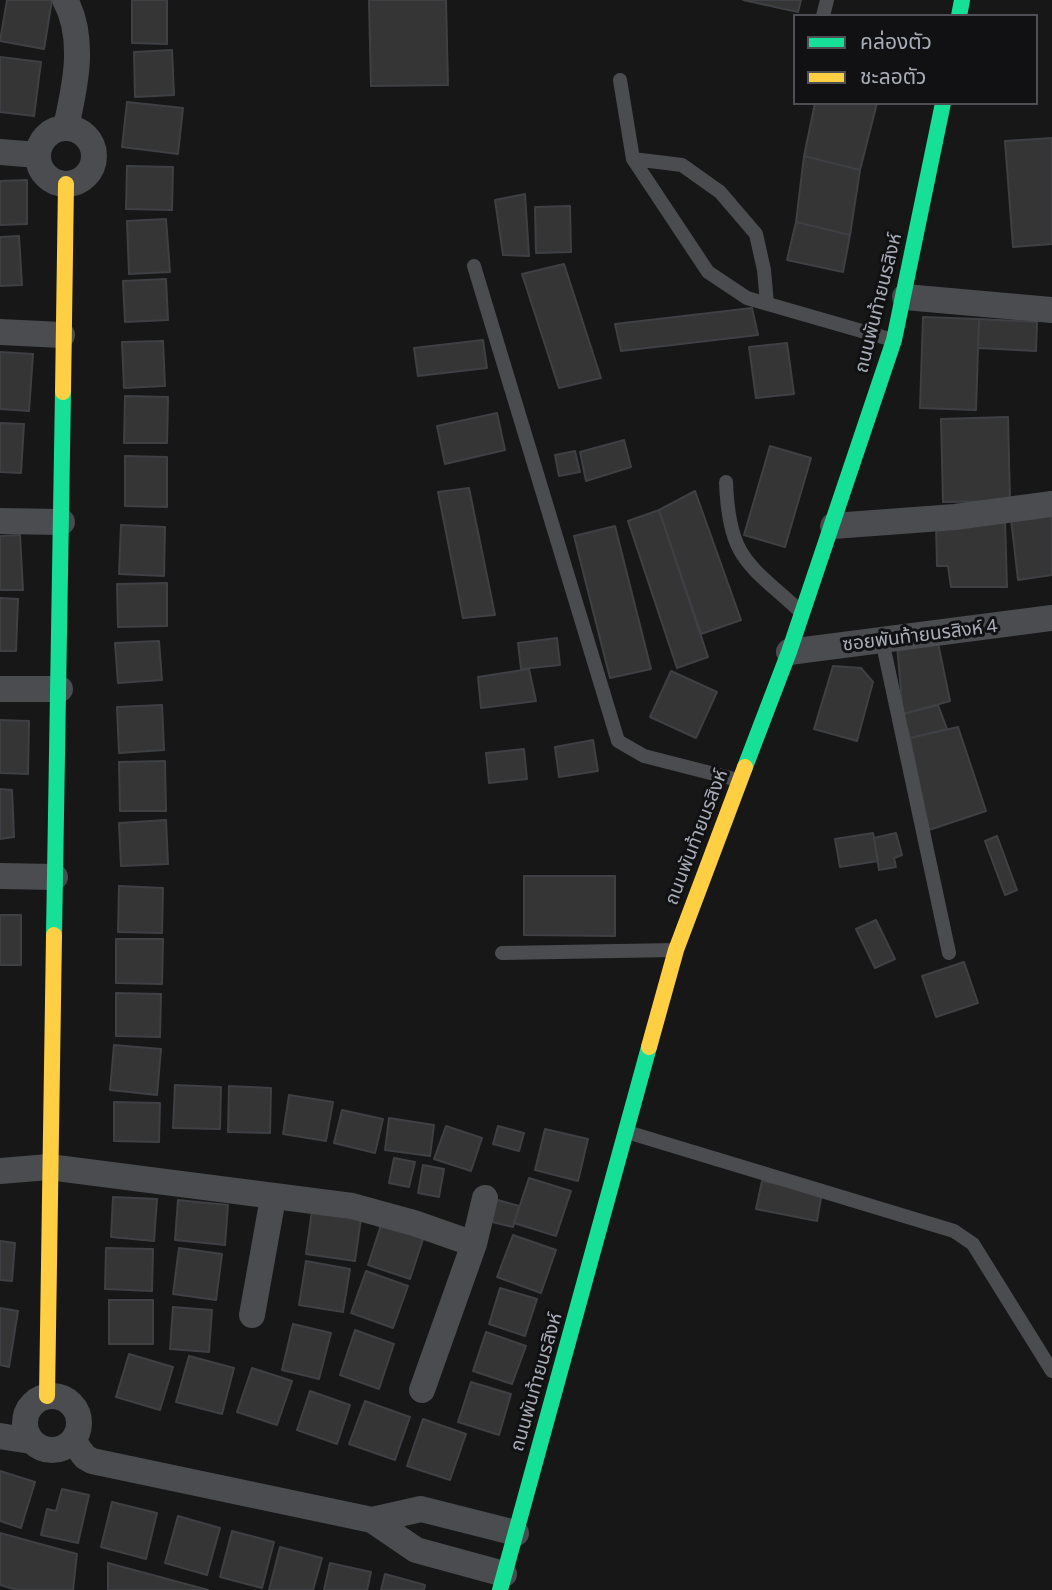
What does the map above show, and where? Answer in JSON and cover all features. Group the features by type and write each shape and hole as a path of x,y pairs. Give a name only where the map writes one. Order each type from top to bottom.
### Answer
{"street":[{"path":"65,0 72,13 76,43 74,89 66,127"},
{"name":"ถนนพันท้ายนรสิงห์","path":"502,1582 676,950 789,652 894,340 943,105"},
{"path":"66,127 81,131 91,142 95,156 91,170 81,180 66,184 41,170 38,155 42,141 52,131 66,127"},
{"path":"0,152 38,155"},
{"path":"47,1396 66,184"},
{"path":"905,297 1052,310"},
{"path":"0,332 62,335"},
{"path":"833,526 955,517 1052,504"},
{"path":"0,521 62,522"},
{"name":"ซอยพันท้ายนรสิงห์ 4","path":"789,652 1052,618"},
{"path":"0,689 60,689"},
{"path":"0,876 55,877"},
{"path":"0,1171 49,1167 273,1198 352,1206 414,1223 474,1244"},
{"path":"252,1315 273,1198"},
{"path":"422,1390 474,1244 485,1198"},
{"path":"0,1436 31,1441 44,1450 60,1449 73,1441 79,1429 78,1415 72,1404 60,1397 47,1396 34,1402 26,1414 24,1428 31,1441"},
{"path":"73,1441 85,1457 92,1461 372,1520 416,1550 502,1582"},
{"path":"372,1520 421,1509 516,1533"}],"lane":[{"path":"620,80 633,159 708,272 747,298 894,340"},
{"path":"633,159 682,165 720,192 756,234 764,270 766,304"},
{"path":"474,266 618,741 644,756 739,781"},
{"path":"726,482 728,522 740,556 802,613"},
{"path":"882,640 949,953"},
{"path":"502,953 676,950"},
{"path":"625,1131 954,1231 972,1244 1052,1371"}],"building":[{"path":"7,0 52,0 44,49 0,41"},
{"path":"132,0 167,0 167,44 132,43"},
{"path":"369,0 446,0 448,85 371,86"},
{"path":"743,0 801,0 798,12"},
{"path":"172,50 174,95 135,97 134,52"},
{"path":"0,57 41,62 34,116 0,112"},
{"path":"127,102 183,108 178,154 122,147"},
{"path":"815,105 876,105 860,170 804,156"},
{"path":"1052,138 1052,244 1013,247 1005,141"},
{"path":"804,156 860,170 850,235 796,222"},
{"path":"127,166 173,167 172,210 126,209"},
{"path":"27,180 27,224 0,225 0,181"},
{"path":"525,194 529,256 503,255 495,200"},
{"path":"570,206 571,252 536,253 535,207"},
{"path":"166,219 170,272 129,274 127,221"},
{"path":"796,222 850,235 843,272 787,260"},
{"path":"19,236 22,285 0,286 0,237"},
{"path":"564,264 601,378 559,388 522,274"},
{"path":"166,279 168,320 125,322 123,281"},
{"path":"752,308 758,335 621,351 615,324"},
{"path":"923,317 979,319 976,410 920,408"},
{"path":"979,319 1037,322 1036,351 978,348"},
{"path":"483,340 487,368 418,376 414,348"},
{"path":"163,341 165,386 124,388 122,342"},
{"path":"787,343 794,394 756,398 749,347"},
{"path":"0,352 33,354 29,411 0,409"},
{"path":"125,396 168,397 167,443 124,443"},
{"path":"497,413 505,450 445,464 437,426"},
{"path":"1008,417 1010,501 943,502 941,419"},
{"path":"0,423 24,424 21,473 0,472"},
{"path":"624,440 631,467 586,481 580,452"},
{"path":"770,446 811,458 785,547 744,535"},
{"path":"575,451 580,472 559,476 555,455"},
{"path":"125,456 167,457 167,507 125,506"},
{"path":"469,488 495,615 463,618 438,492"},
{"path":"695,491 741,620 701,634 659,510"},
{"path":"659,510 708,657 677,668 628,521"},
{"path":"1052,514 1052,575 1018,580 1011,519"},
{"path":"1005,520 1007,587 951,587 948,566 937,566 936,522"},
{"path":"121,525 165,527 164,576 119,574"},
{"path":"615,526 651,669 610,678 574,536"},
{"path":"20,535 23,590 0,590 0,536"},
{"path":"167,583 167,626 118,627 117,584"},
{"path":"0,598 18,599 16,651 0,651"},
{"path":"557,638 560,665 521,669 518,643"},
{"path":"159,641 162,680 118,683 115,643"},
{"path":"938,643 950,701 903,714 897,645"},
{"path":"833,666 861,668 873,682 857,741 814,729"},
{"path":"529,669 536,701 481,708 478,677"},
{"path":"671,671 717,692 696,738 650,717"},
{"path":"162,705 164,750 119,753 117,707"},
{"path":"938,705 947,729 910,738 903,714"},
{"path":"0,720 29,721 28,774 0,773"},
{"path":"958,727 986,811 929,830 910,738"},
{"path":"593,740 598,771 559,777 555,747"},
{"path":"524,749 527,779 489,783 486,753"},
{"path":"165,761 166,811 120,811 119,762"},
{"path":"0,789 12,790 14,837 0,839"},
{"path":"166,820 168,864 121,866 119,823"},
{"path":"873,833 878,861 840,867 835,839"},
{"path":"896,833 902,855 894,858 896,867 879,870 874,838"},
{"path":"997,836 1017,890 1005,895 985,841"},
{"path":"524,876 615,876 615,936 524,935"},
{"path":"119,886 163,888 162,933 118,932"},
{"path":"0,915 21,915 21,965 0,965"},
{"path":"876,920 895,959 875,968 856,929"},
{"path":"116,939 163,939 162,984 116,983"},
{"path":"964,962 978,1003 936,1017 922,976"},
{"path":"116,993 161,994 160,1037 116,1036"},
{"path":"114,1045 161,1049 157,1095 110,1090"},
{"path":"175,1085 221,1087 220,1129 173,1128"},
{"path":"229,1086 271,1088 270,1133 228,1132"},
{"path":"289,1095 333,1102 326,1141 283,1134"},
{"path":"114,1102 160,1103 159,1142 114,1141"},
{"path":"342,1110 383,1119 375,1153 334,1143"},
{"path":"389,1118 434,1125 430,1156 385,1150"},
{"path":"446,1126 482,1138 471,1171 434,1159"},
{"path":"498,1126 524,1133 519,1151 493,1144"},
{"path":"545,1129 588,1139 578,1181 535,1170"},
{"path":"394,1158 415,1162 409,1187 389,1183"},
{"path":"423,1165 444,1169 439,1197 418,1193"},
{"path":"529,1178 571,1191 556,1236 514,1223"},
{"path":"762,1181 822,1192 817,1221 756,1209"},
{"path":"113,1197 157,1199 154,1241 111,1237"},
{"path":"494,1199 519,1206 513,1227 488,1221"},
{"path":"178,1200 228,1205 225,1245 175,1240"},
{"path":"312,1211 361,1218 355,1261 306,1254"},
{"path":"382,1222 424,1236 410,1279 368,1265"},
{"path":"513,1235 556,1250 541,1293 497,1277"},
{"path":"0,1241 15,1243 12,1281 0,1280"},
{"path":"106,1248 153,1249 152,1291 105,1289"},
{"path":"179,1248 222,1254 216,1300 173,1294"},
{"path":"306,1261 350,1269 343,1312 299,1305"},
{"path":"366,1271 408,1286 393,1328 351,1313"},
{"path":"500,1288 537,1299 525,1336 489,1324"},
{"path":"109,1300 153,1300 153,1344 109,1344"},
{"path":"173,1307 212,1310 209,1352 170,1349"},
{"path":"0,1308 18,1311 9,1367 0,1365"},
{"path":"293,1324 331,1333 319,1379 282,1370"},
{"path":"355,1330 394,1344 379,1389 340,1375"},
{"path":"486,1332 526,1346 512,1384 473,1371"},
{"path":"129,1354 173,1367 160,1410 116,1397"},
{"path":"189,1356 234,1368 222,1414 176,1402"},
{"path":"252,1368 292,1381 277,1425 237,1412"},
{"path":"471,1382 511,1394 499,1435 458,1422"},
{"path":"310,1391 350,1405 337,1444 297,1430"},
{"path":"365,1401 410,1417 395,1460 349,1444"},
{"path":"423,1419 466,1434 450,1480 407,1466"},
{"path":"0,1471 35,1482 21,1528 0,1521"},
{"path":"62,1489 89,1495 78,1543 41,1535 47,1509 56,1511"},
{"path":"112,1502 157,1513 146,1559 101,1547"},
{"path":"178,1516 220,1528 207,1575 165,1563"},
{"path":"232,1531 274,1542 262,1588 220,1577"},
{"path":"0,1533 77,1554 73,1590 17,1590 0,1585"},
{"path":"280,1547 322,1558 313,1590 269,1590"},
{"path":"108,1563 208,1590 108,1590"},
{"path":"330,1563 371,1572 367,1590 324,1590"},
{"path":"385,1574 425,1585 424,1590 381,1590"}],"traffic: fast":[{"path":"959,14 962,0"},
{"path":"745,767 789,652 894,340 943,105"},
{"path":"54,935 63,392"},
{"path":"500,1590 649,1047"}],"traffic: slow":[{"path":"63,392 66,184"},
{"path":"649,1047 676,950 745,767"},
{"path":"47,1396 54,935"}]}
